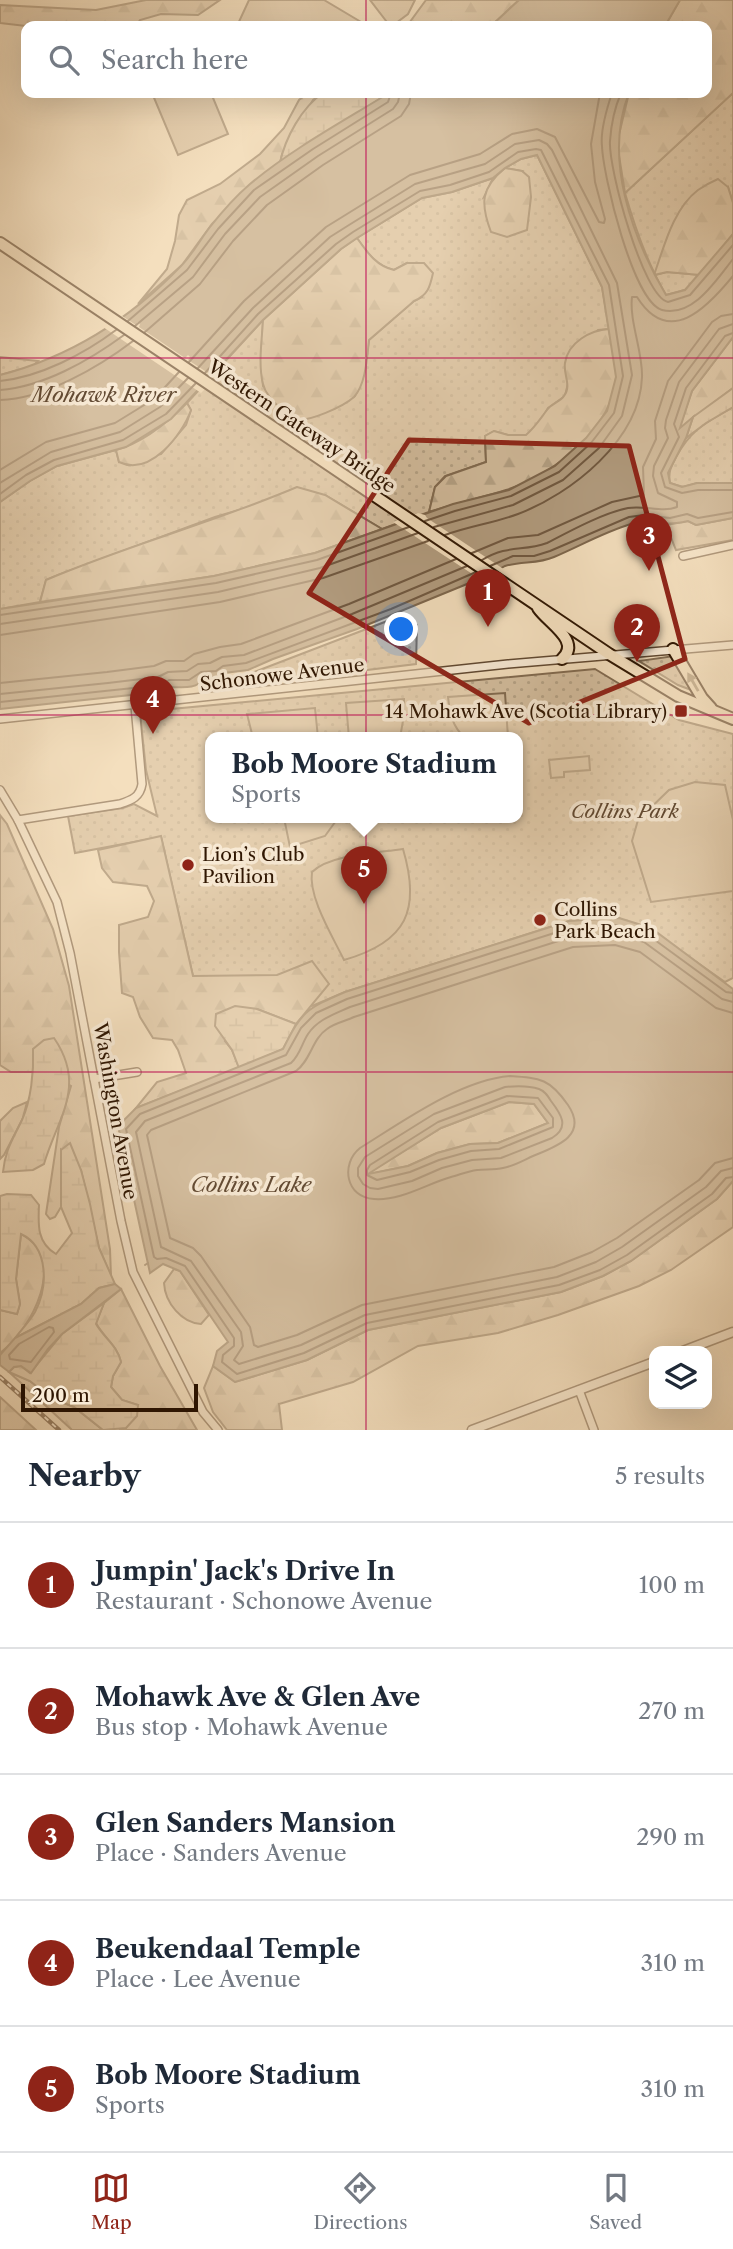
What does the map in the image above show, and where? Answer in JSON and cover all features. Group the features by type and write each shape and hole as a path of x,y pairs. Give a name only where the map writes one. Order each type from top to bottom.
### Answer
{"main road":[{"name":"Western Gateway Bridge","path":"0,243 535,603"},
{"path":"535,603 609,654 678,696 733,719"},
{"path":"535,603 545,619 559,629 568,643 568,650 562,659"},
{"path":"673,649 702,698 716,712"}],"street":[{"path":"683,556 733,545"},
{"name":"Schonowe Avenue","path":"0,719 609,654 733,645"},
{"path":"18,820 120,804 134,799 141,792 141,761 135,706"},
{"name":"Washington Avenue","path":"0,790 18,820 57,902 73,965 133,1272 203,1412 218,1430"},
{"path":"94,1079 137,1072"},
{"path":"696,1346 733,1332"},
{"path":"472,1430 649,1364"},
{"path":"579,1390 594,1430"}],"highlighted area":[{"path":"409,440 629,446 685,659 529,723 309,593"}],"green space":[{"path":"146,0 220,0 198,15 161,14 139,21 21,21 21,25 0,23 0,5 96,10"},
{"path":"249,0 324,0 359,21 239,21"},
{"path":"370,0 415,0 408,14 399,21 386,21"},
{"path":"426,0 519,0 496,21 411,21"},
{"path":"680,0 733,0 733,93 625,193 617,143 628,98 712,98 712,21 668,21"},
{"path":"733,93 733,203 728,187 655,275 637,232 625,193"},
{"path":"154,98 213,98 228,134 178,155"},
{"path":"316,98 282,154 280,163 250,185 212,224 182,265 138,304 167,269 179,215 187,200 220,184 260,154 284,128 299,100"},
{"path":"381,98 280,163 296,124 315,99"},
{"path":"537,155 602,287 609,329 598,330 565,363 568,383 565,396 548,408 539,423 526,436 494,431 485,436 486,462 445,476 435,487 429,512 382,529 325,495 256,505 215,517 58,575 46,580 40,602 0,609 0,502 57,466 116,450 119,462 161,454 186,425 191,410 187,403 263,320 263,386 334,409 355,396 364,375 369,340 422,297 407,263 394,270 382,265 372,258 357,238 422,198 452,192 493,178 484,197 522,171 505,168 521,159"},
{"path":"505,168 522,171 529,177 531,197 527,230 507,237 491,232 484,204 491,182"},
{"path":"718,179 728,187 733,203 733,234 700,275 667,272 654,275 670,229 682,207 698,190"},
{"path":"357,238 372,258 388,268 394,270 407,263 424,263 433,273 431,282 422,296 369,340 363,378 354,397 326,413 308,419 295,419 276,404 264,387 261,360 263,320 341,249"},
{"path":"667,272 700,275 685,290 666,295 655,275"},
{"path":"609,329 616,371 612,396 604,414 577,447 560,462 524,483 429,512 435,487 446,476 486,462 485,436 494,431 508,435 526,435 529,432 566,392 565,363 575,343 595,332"},
{"path":"733,337 733,388 679,429 692,391"},
{"path":"0,357 38,361 33,366 0,375"},
{"path":"733,388 733,407 686,438 693,417"},
{"path":"187,403 191,410 187,420 163,451 142,464 119,462 116,450 154,431"},
{"path":"733,407 733,483 697,483 683,487 670,483 671,467 688,439 700,427"},
{"path":"297,487 325,495 382,529 315,553 214,576 40,602 46,580"},
{"path":"733,518 733,540 676,550 666,525 688,521 696,525"},
{"path":"403,615 417,625 416,664 210,689"},
{"path":"674,656 694,691 678,685 639,661"},
{"name":"Collins Park","path":"595,669 679,720 733,734 733,978 725,982 688,956 619,918 569,921 345,992 312,1006 193,976 161,837 75,853 68,816 134,804 157,816 146,770 140,712"},
{"path":"505,693 508,732 460,732 452,719 448,697"},
{"path":"404,699 401,732 348,732 346,703"},
{"path":"315,708 317,732 252,732 247,714"},
{"path":"589,756 590,770 564,772 564,777 551,778 549,760"},
{"path":"695,782 725,785 733,820 733,891 651,902 632,841 638,820 669,790"},
{"path":"0,815 7,824 53,929 69,986 110,1249 111,1276 99,1248 81,1170 61,1150 61,1207 55,1217 50,1219 46,1214 59,1127 71,1086 34,1065 33,1072 11,1072 0,1065"},
{"path":"285,823 334,823 325,836 290,847"},
{"path":"161,836 193,976 277,975 312,961 329,984 296,1024 257,1009 225,1041 239,1068 136,1108 157,1082 186,1073 172,1040 153,1038 140,1017 133,997 122,993 119,925 148,917 154,901 147,886 113,882 102,868 98,850"},
{"path":"403,849 410,890 404,921 382,944 344,960 317,905 312,872 330,861"},
{"path":"235,1006 257,1009 296,1024 283,1049 239,1068 232,1050 215,1026 216,1014"},
{"path":"54,1038 64,1055 69,1087 67,1101 44,1164 33,1170 3,1172 8,1151 28,1104 33,1049 44,1040"},
{"path":"27,1102 23,1118 0,1159 0,1121 13,1108"},
{"path":"509,1102 534,1104 548,1123 498,1143 470,1144 437,1153 408,1166 365,1175 441,1128"},
{"path":"70,1143 81,1170 99,1248 115,1284 99,1288 81,1304 15,1338 33,1315 39,1302 44,1280 43,1268 37,1248 21,1234 16,1279 20,1304 17,1314 0,1310 0,1196 31,1195 39,1205 42,1239 56,1254 72,1233 61,1207 61,1150"},
{"path":"733,1181 733,1227 671,1270 639,1286 498,1333 418,1346 353,1382 279,1404 282,1430 227,1430 213,1412 204,1388 213,1366 235,1382 307,1360 368,1330 561,1292 603,1276 631,1261 717,1199"},
{"path":"21,1234 35,1245 42,1259 44,1276 40,1294 24,1328 0,1353 0,1310 17,1314 20,1304 16,1279"},
{"path":"174,1269 180,1271 209,1315 201,1324 181,1316 168,1298 164,1283"},
{"path":"121,1289 160,1366 197,1430 119,1430 126,1428 138,1405 122,1400 111,1387 113,1376 121,1362 117,1351 96,1323 104,1303"},
{"path":"104,1303 96,1324 117,1351 121,1362 113,1376 111,1387 122,1400 138,1405 137,1416 126,1428 103,1430 74,1407 51,1398 30,1381 9,1372 14,1367 21,1366 30,1373 62,1334"},
{"path":"9,1372 30,1381 51,1398 74,1407 103,1430 72,1430"},
{"path":"0,1397 36,1430 0,1430"}],"water":[{"path":"519,0 680,0 668,21 496,21"},
{"name":"Mohawk River","path":"381,98 628,98 619,144 625,197 642,248 666,295 685,290 733,234 733,337 692,391 680,428 693,417 686,438 668,473 670,483 682,487 697,483 733,483 733,518 696,525 688,521 672,524 631,524 548,559 505,566 357,629 248,670 204,678 193,686 0,709 0,609 214,576 315,553 453,504 509,490 555,466 586,438 607,411 616,377 602,287 537,155 521,159 493,178 452,192 422,198 357,238 341,249 263,320 171,419 126,447 57,466 0,502 0,375 51,358 120,319 181,266 234,199 266,171"},
{"name":"Collins Lake","path":"619,918 651,928 733,989 733,1181 717,1199 631,1261 603,1276 561,1292 368,1330 307,1360 235,1382 213,1366 217,1351 228,1342 180,1271 163,1264 150,1273 118,1126 136,1108 283,1049 295,1026 306,1013 345,992 569,921","holes":["509,1102 534,1104 548,1123 498,1143 470,1144 437,1153 408,1166 368,1174 441,1128"]},
{"path":"115,1284 121,1289 62,1334 31,1373 21,1366 14,1367 9,1372 0,1365 0,1355 15,1338 81,1304 99,1288"}],"pier":[{"path":"119,314 136,325 138,322 139,327 185,358 188,355 188,360 216,378 201,393 103,327"},
{"path":"418,513 425,515 505,570 483,581 393,522"}],"railway":[{"path":"0,1377 59,1430"}],"place":[{"name":"Glen Sanders Mansion","path":"649,571"},
{"name":"Jumpin' Jack's Drive In","path":"488,627"},
{"name":"Mohawk Ave & Glen Ave","path":"637,662"},
{"name":"14 Mohawk Ave (Scotia Library)","path":"681,711"},
{"name":"Beukendaal Temple","path":"153,734"},
{"name":"Lion’s Club Pavilion","path":"188,865"},
{"name":"Bob Moore Stadium","path":"364,904"},
{"name":"Collins Park Beach","path":"540,920"}]}
